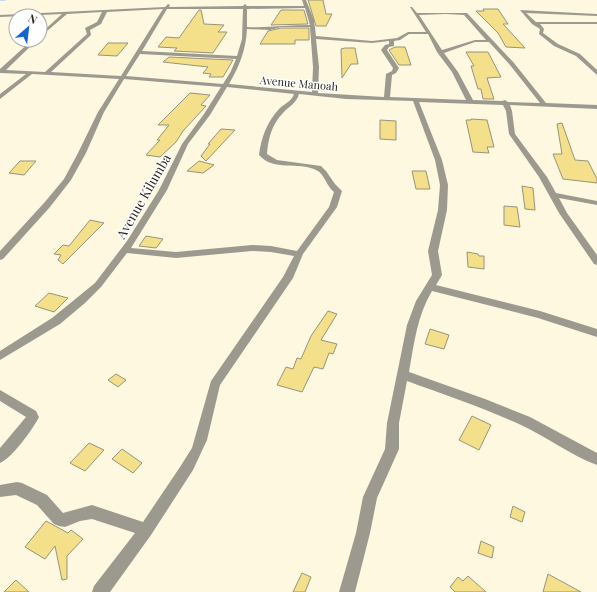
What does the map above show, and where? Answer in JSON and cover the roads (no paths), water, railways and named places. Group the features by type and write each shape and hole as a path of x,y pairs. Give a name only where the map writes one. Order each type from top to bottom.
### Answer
{"street":[{"path":"304,0 312,26 316,57 315,94"},
{"path":"0,16 68,11 105,11 167,6 306,7"},
{"path":"2,253 47,205 66,180 82,153 101,112 167,6"},
{"name":"Avenue Kilumba","path":"0,356 56,321 81,301 98,285 126,250 163,190 185,144 207,115 226,86 239,58 244,39 245,6"},
{"path":"411,8 423,22 440,52 455,72 470,101"},
{"path":"597,15 522,10 542,29 541,33 551,42 578,55 597,73"},
{"path":"48,28 68,11"},
{"path":"47,73 89,34 87,29 99,23 105,11"},
{"path":"416,14 465,14 512,64 544,104"},
{"path":"534,23 597,23"},
{"path":"244,28 270,29 281,26 312,26"},
{"path":"313,37 365,42 400,38 408,33 428,33"},
{"path":"387,98 389,74 394,72 396,68 384,50 387,46 392,44 391,39"},
{"path":"440,52 475,41 491,41"},
{"path":"0,71 26,48"},
{"path":"139,52 239,58"},
{"name":"Avenue Manoah","path":"0,71 122,78 298,93 597,107"},
{"path":"0,97 32,72"},
{"path":"100,592 146,530 178,482 198,448 210,396 215,384 283,284 299,254 333,207 338,191 328,183 328,178 321,169 312,166 273,161 266,159 263,155 267,133 281,110 286,104 294,101 298,93"},
{"path":"347,592 363,533 370,497 392,449 393,423 412,325 421,301 437,275 433,253 445,196 438,161 415,99"},
{"path":"505,102 509,112 512,134 543,177 563,213 597,262"},
{"path":"553,195 597,203"},
{"path":"126,250 176,255 252,248 271,249 299,254"},
{"path":"430,287 540,316 597,333"},
{"path":"403,375 496,408 528,422 564,443 597,459"},
{"path":"0,395 34,417 15,441 0,456"},
{"path":"0,491 18,488 42,500 59,519 65,520 80,514 92,512 146,530"}],"waterway":[{"path":"0,0 5,0"}]}
